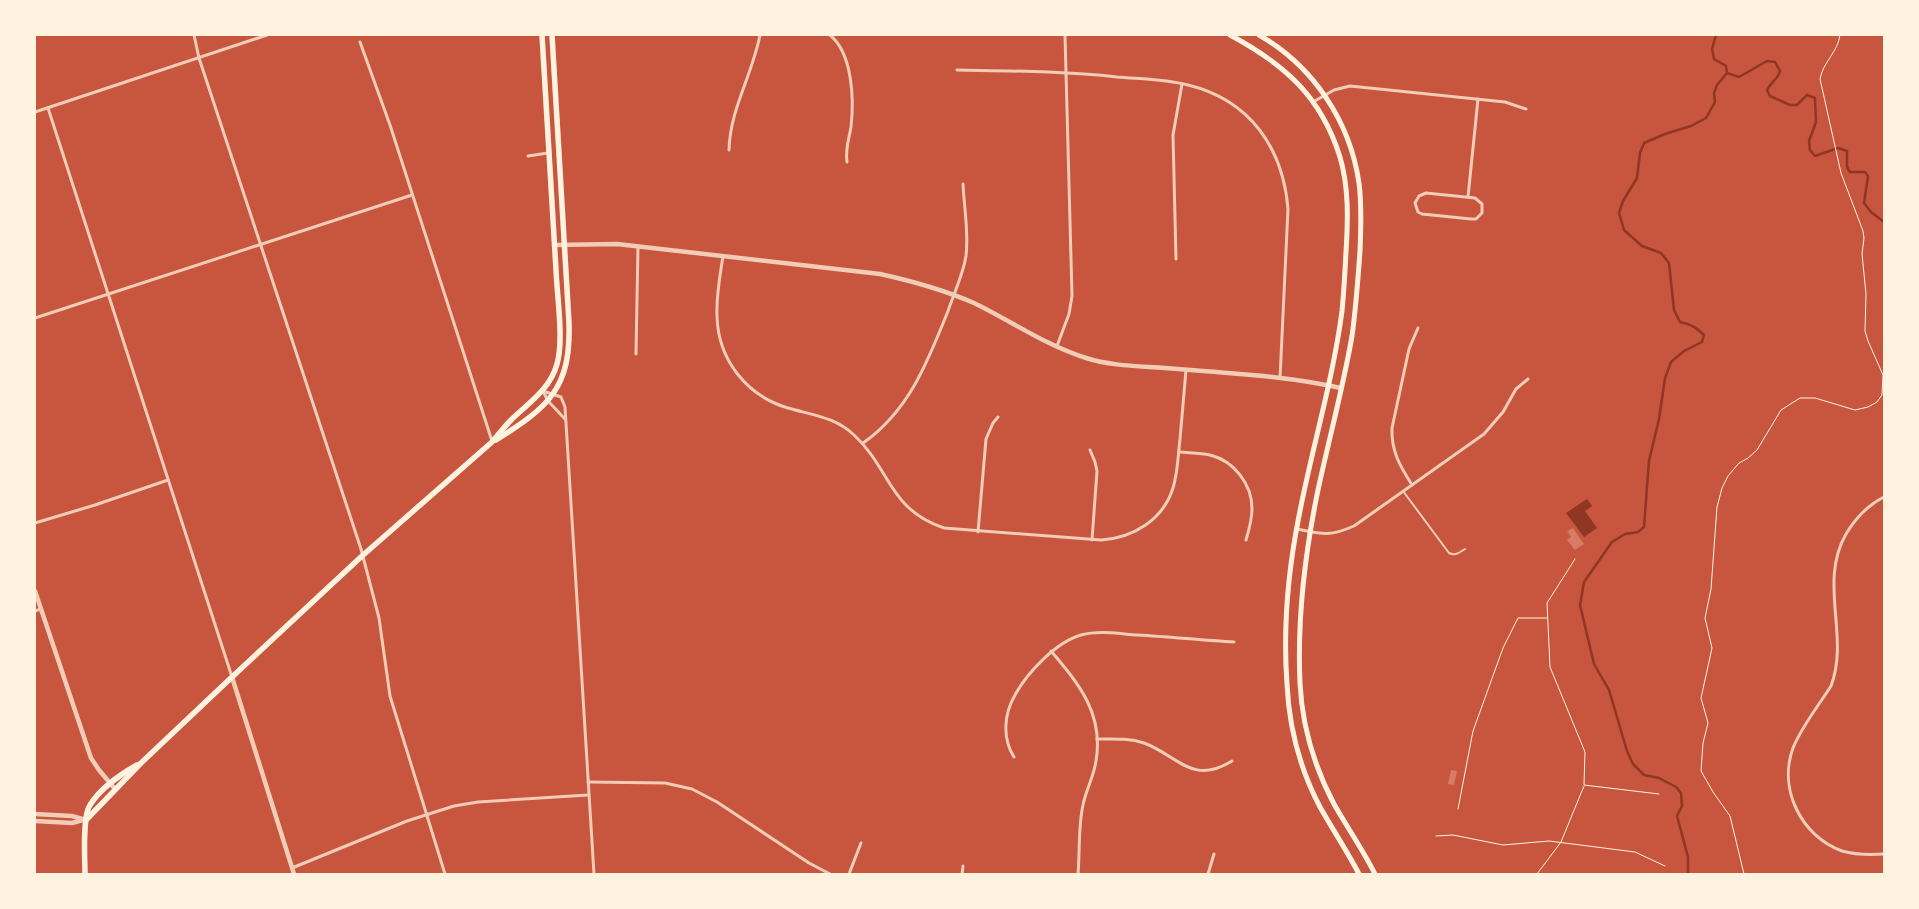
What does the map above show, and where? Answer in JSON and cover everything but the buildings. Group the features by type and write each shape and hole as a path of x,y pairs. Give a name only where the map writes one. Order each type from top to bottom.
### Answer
{"main road":[{"path":"86,820 141,762 362,556 492,442 510,420 543,391 557,365 559,355 554,227 542,35"},
{"path":"492,442 517,427 555,394 568,356 569,323 552,35"},
{"path":"1230,35 1278,64 1313,102 1336,145 1344,172 1348,201 1342,313 1297,528 1290,574 1286,670 1289,714 1303,769 1315,796 1359,874"},
{"path":"1259,35 1276,45 1297,63 1325,95 1342,125 1350,145 1357,171 1361,199 1356,303 1352,338 1310,531 1305,565 1301,612 1300,681 1302,710 1312,751 1322,778 1334,804 1374,874"},
{"path":"85,874 86,820 89,806 110,783 141,762"}],"street":[{"path":"194,35 199,58 362,556 379,618 390,696 445,874"},
{"path":"35,112 267,35"},
{"path":"729,150 731,124 736,105 751,72 760,35"},
{"path":"830,35 840,46 849,66 852,116 847,146 847,162"},
{"path":"1057,346 1069,314 1072,296 1065,35"},
{"path":"360,42 390,125 492,442"},
{"path":"957,70 1066,72 1182,84 1216,95 1243,113 1267,140 1277,159 1283,174 1288,209 1280,378"},
{"path":"1176,259 1173,135 1182,84"},
{"path":"1313,102 1334,90 1350,86 1505,102 1526,109"},
{"path":"1468,197 1478,99"},
{"path":"48,108 294,874"},
{"path":"528,156 548,153"},
{"path":"863,443 897,412 928,363 954,295 966,256 963,184"},
{"path":"1422,194 1468,197 1475,198 1482,204 1482,213 1476,219 1422,214 1415,208 1416,199 1422,194"},
{"path":"35,318 412,195"},
{"path":"554,246 617,244 870,272 908,280 954,295 1057,346 1087,358 1105,362 1280,378 1341,388"},
{"path":"636,354 638,246"},
{"path":"723,256 717,306 718,332 724,353 741,379 761,396 777,404 821,416 838,423 853,434 863,443 897,495 912,512 944,528 1092,540 1124,537 1145,526 1154,519 1168,500 1173,489 1179,452 1186,370"},
{"path":"1412,485 1396,459 1392,428 1410,349 1418,328"},
{"path":"1297,528 1323,534 1334,534 1354,526 1484,434 1502,412 1516,389 1528,379"},
{"path":"543,391 561,397 565,407 594,874"},
{"path":"543,391 548,401 566,419"},
{"path":"978,532 986,439 992,423 998,416"},
{"path":"1090,450 1096,462 1097,471 1092,540"},
{"path":"1179,452 1201,454 1221,459 1233,467 1244,479 1251,500 1252,510 1246,540"},
{"path":"35,523 94,506 168,480"},
{"path":"1884,497 1858,518 1842,540 1837,555 1833,582 1838,652 1835,676 1832,686 1798,737 1790,761 1789,785 1796,810 1820,839 1854,854 1884,854"},
{"path":"35,591 91,758 115,789"},
{"path":"35,611 41,610"},
{"path":"1014,757 1006,737 1008,712 1017,692 1051,651 1070,639 1094,633 1234,642"},
{"path":"1051,651 1075,679 1086,697 1092,712 1097,739 1097,760 1094,774 1082,808 1078,874"},
{"path":"1097,739 1120,739 1144,744 1175,762 1198,770 1216,769 1232,761"},
{"path":"588,782 665,783 692,789 711,798 809,863 830,874"},
{"path":"292,868 426,814 478,802 588,795"},
{"path":"35,814 72,816 86,820"},
{"path":"35,821 72,823 86,820"},
{"path":"848,874 861,843"},
{"path":"1208,874 1214,854"},
{"path":"962,874 963,866"}],"lane":[{"path":"1403,491 1449,552 1453,554 1459,553 1465,549"}],"path":[{"path":"1744,874 1730,816 1700,771 1708,723 1701,698 1712,648 1705,618 1711,589 1717,507 1722,488 1728,476 1739,463 1757,450 1781,410 1800,398 1815,398 1855,410 1868,407 1877,402 1882,395 1883,376 1868,341 1866,331 1866,294 1862,254 1863,231 1842,173 1820,79 1821,72 1835,53 1840,35"},
{"path":"1537,874 1561,842 1584,785 1585,752 1550,667 1547,603 1575,559"},
{"path":"1458,809 1473,731 1503,648 1518,618 1548,618"},
{"path":"1584,785 1659,794"},
{"path":"1436,836 1453,835 1503,845 1549,841 1561,842 1635,852 1665,866"}],"shaded area":[{"path":"1587,499 1592,506 1585,511 1597,528 1584,537 1566,513"}],"waterway":[{"path":"1688,874 1688,857 1677,816 1682,806 1681,793 1676,787 1659,778 1644,775 1633,764 1627,751 1609,690 1594,664 1580,605 1584,582 1612,542 1625,534 1638,532 1644,527 1649,461 1659,419 1665,378 1671,362 1684,351 1702,342 1704,335 1694,327 1680,322 1674,310 1669,263 1661,253 1642,246 1624,230 1619,213 1623,201 1637,178 1640,153 1644,143 1691,126 1706,118 1715,102 1714,93 1717,85 1727,73 1726,66 1714,59 1712,49 1716,35"},
{"path":"1727,73 1739,77 1767,61 1775,62 1780,71 1767,90 1770,96 1790,105 1797,105 1807,95 1815,98 1816,122 1809,141 1810,150 1815,156 1838,148 1847,151 1847,167 1850,172 1865,172 1868,176 1864,203 1871,212 1884,222"}]}
